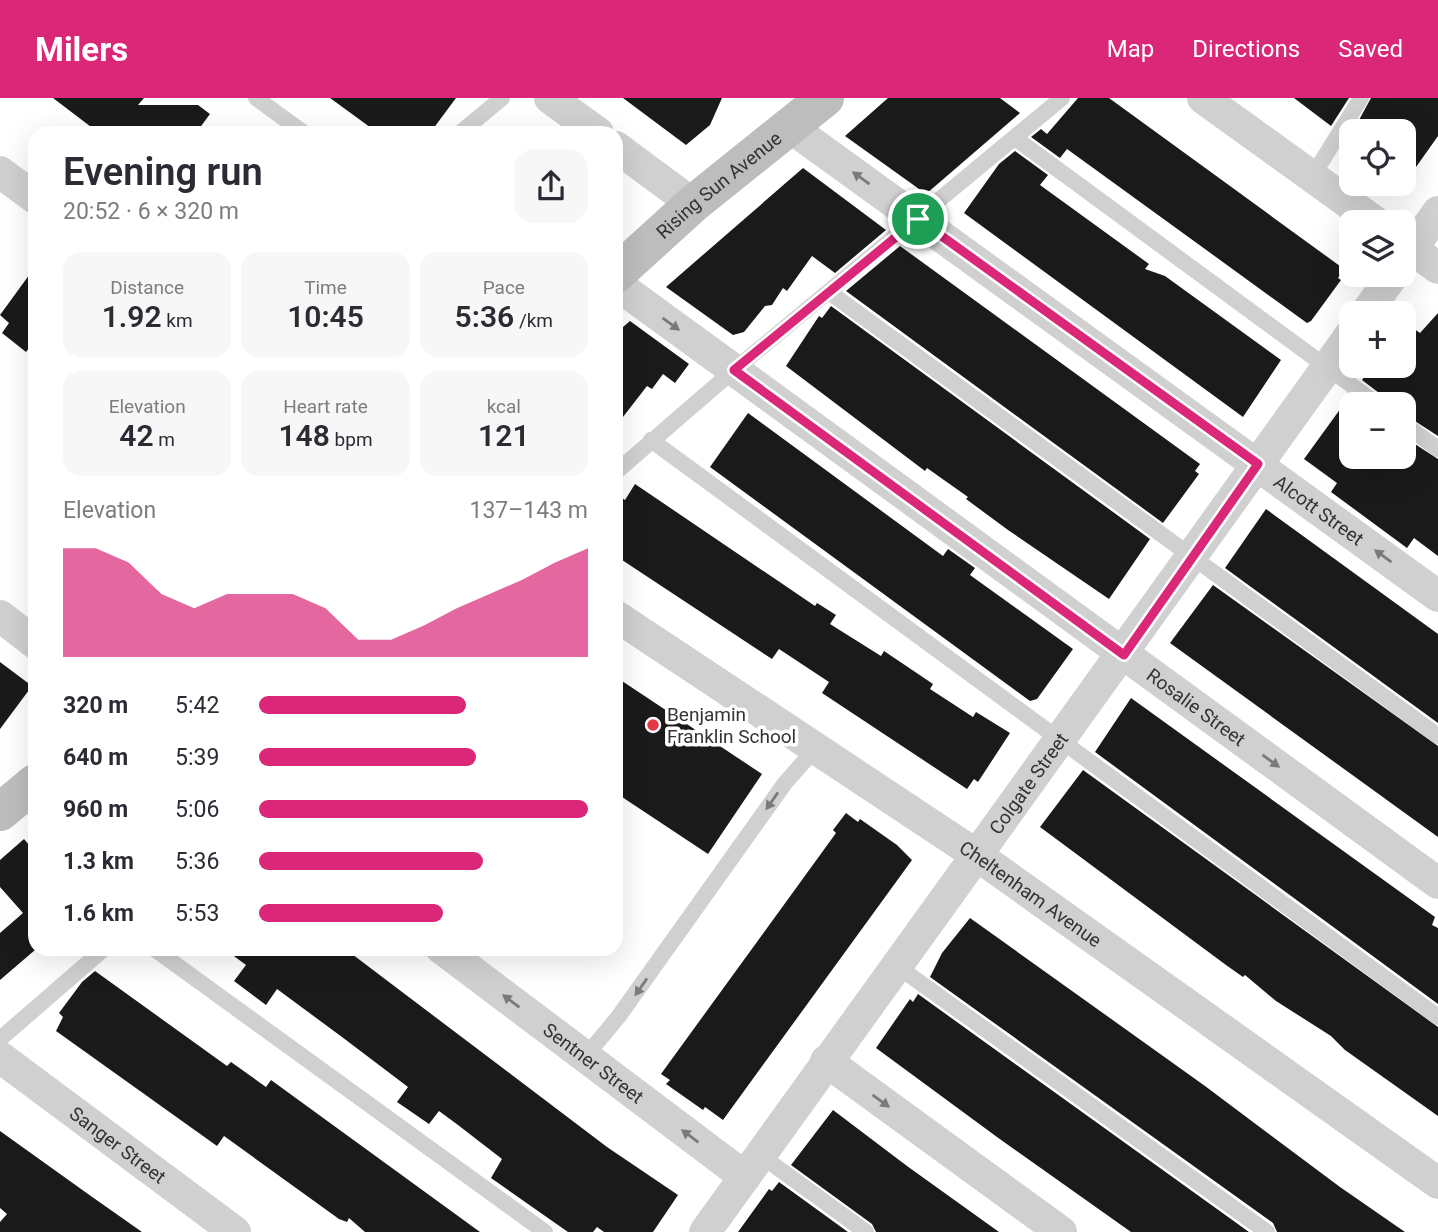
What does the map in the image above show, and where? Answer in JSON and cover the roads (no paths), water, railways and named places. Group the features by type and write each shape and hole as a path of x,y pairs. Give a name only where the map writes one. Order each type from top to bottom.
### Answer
{"main road":[{"name":"Rising Sun Avenue","path":"623,268 693,204 825,98"},
{"path":"0,812 28,789"}],"street":[{"path":"550,98 588,126"},
{"path":"1203,98 1358,210"},
{"name":"Alcott Street","path":"790,127 1438,596"},
{"path":"623,152 693,204"},
{"path":"0,172 28,193"},
{"path":"1416,239 1438,212"},
{"path":"1416,256 1438,268"},
{"name":"Rosalie Street","path":"623,289 1438,883"},
{"name":"Colgate Street","path":"705,1232 826,1061 1124,655 1339,351"},
{"path":"0,616 28,638"},
{"name":"Cheltenham Avenue","path":"623,621 978,856 1438,1183"},
{"name":"Sentner Street","path":"452,956 585,1057 752,1166"},
{"name":"Sanger Street","path":"0,1057 235,1232"},
{"path":"826,1061 1061,1232"}],"lane":[{"path":"256,98 294,126"},
{"path":"468,126 502,98"},
{"path":"623,466 734,370 1062,98"},
{"path":"1312,177 1362,98"},
{"path":"1014,138 1360,392"},
{"path":"829,292 1438,736"},
{"path":"1416,433 1438,449"},
{"path":"652,440 1438,1017"},
{"path":"585,1057 620,1016 785,783 816,748"},
{"path":"0,1039 96,956"},
{"path":"164,956 545,1232"},
{"path":"897,966 1267,1232"},
{"path":"752,1166 866,1232"}],"place":[{"name":"Benjamin Franklin School","path":"653,725"}]}
